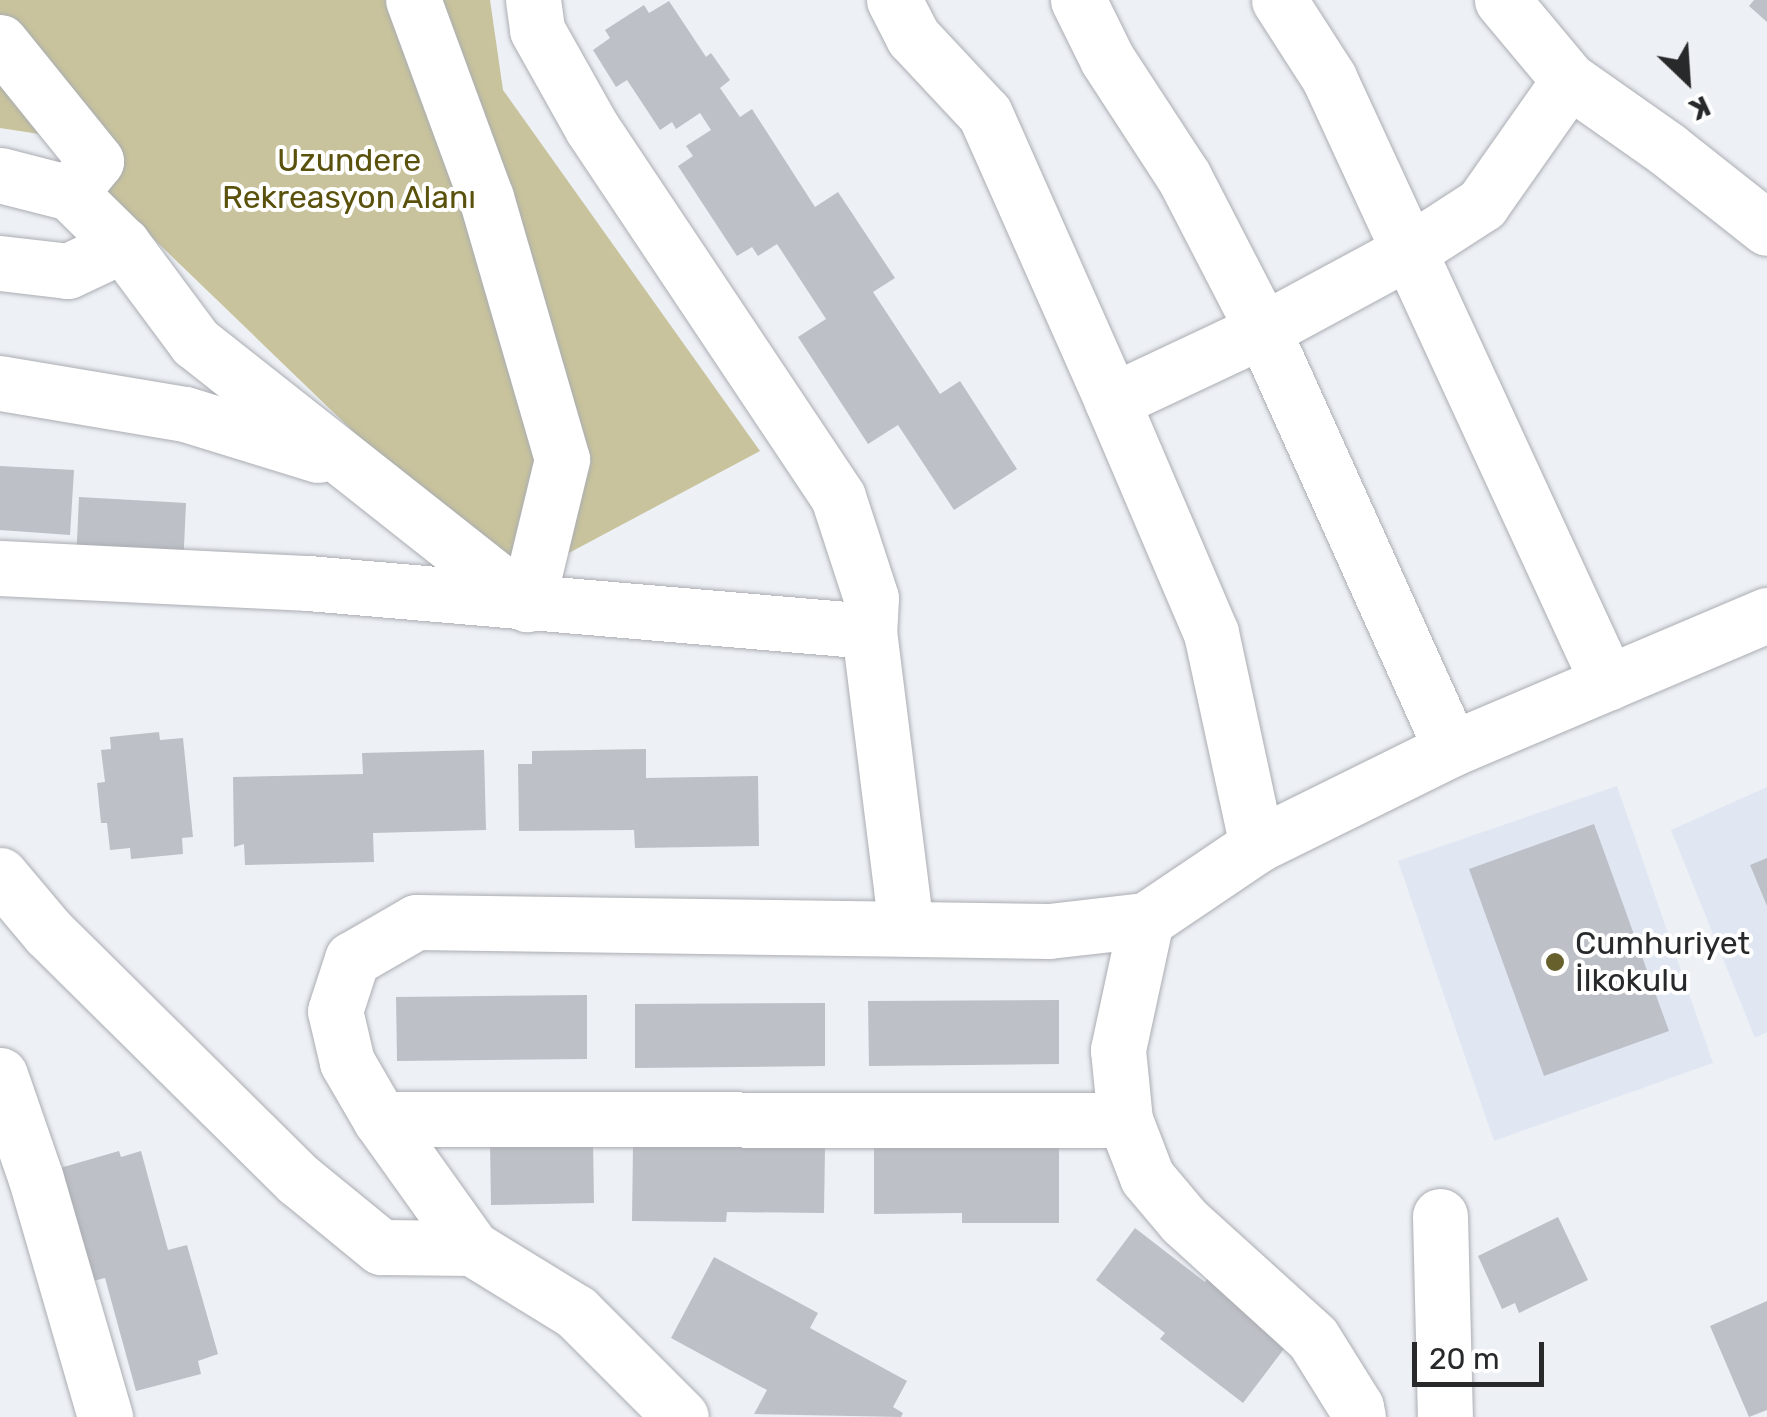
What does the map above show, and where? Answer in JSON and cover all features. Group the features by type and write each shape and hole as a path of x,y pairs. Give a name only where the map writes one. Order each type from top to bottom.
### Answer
{"street":[{"path":"413,0 486,198 562,459 527,604"},
{"path":"532,0 537,30 592,128 659,222 838,497 871,598 869,631 906,928"},
{"path":"894,0 913,37 985,114 1212,633 1257,844"},
{"path":"1078,0 1106,59 1184,176 1263,330 1450,750"},
{"path":"1279,0 1329,78 1412,250 1608,682"},
{"path":"1502,0 1569,80 1667,148 1767,228"},
{"path":"0,42 96,161 70,193"},
{"path":"1112,401 1263,330 1412,250 1482,204 1569,80"},
{"path":"0,175 70,193 123,245 195,342 344,464 527,604"},
{"path":"0,263 68,271 123,245"},
{"path":"0,382 184,414 344,464"},
{"path":"0,568 308,584 869,631"},
{"path":"681,1417 576,1312 472,1248 380,1119 347,1062 335,1012 352,959 416,922 1048,931 1146,920 1257,844 1450,750 1767,616"},
{"path":"0,875 48,932 299,1180 381,1247 472,1248"},
{"path":"1146,920 1118,1050 1125,1120 1146,1177 1184,1221 1313,1338 1356,1407 1358,1417"},
{"path":"0,1076 36,1179 105,1417"},
{"path":"380,1119 1125,1120"},
{"path":"1440,1216 1444,1417"}],"shaded area":[{"name":"Cumhuriyet İlkokulu","path":"1617,786 1713,1063 1494,1141 1398,861"},
{"path":"1767,787 1767,1032 1755,1038 1671,830"}],"green space":[{"name":"Uzundere Rekreasyon Alanı","path":"0,0 490,0 503,90 760,451 537,570 498,552 359,437 46,135 0,128"}],"building":[{"path":"1754,0 1767,0 1767,22 1749,6"},
{"path":"669,1 706,57 711,53 730,80 720,88 740,117 752,109 815,207 838,192 895,278 873,292 940,394 960,381 1017,469 954,510 898,425 868,444 798,337 826,319 777,244 758,256 752,247 737,256 678,166 693,156 686,146 711,130 700,113 676,129 672,122 660,130 627,80 616,87 593,50 610,38 605,30 644,5 649,13"},
{"path":"0,466 74,470 70,535 0,530"},
{"path":"79,497 186,503 183,568 76,563"},
{"path":"159,732 160,740 183,738 193,837 182,838 183,854 131,859 130,848 110,850 107,823 101,823 97,783 105,782 101,750 111,749 110,737"},
{"path":"646,749 646,778 758,776 759,846 635,848 634,830 519,831 518,764 532,764 532,751"},
{"path":"484,750 486,830 373,833 374,862 245,865 244,844 234,847 233,777 363,774 362,753"},
{"name":"Cumhuriyet İlkokulu","path":"1594,824 1669,1031 1544,1076 1469,869"},
{"path":"1767,858 1767,906 1750,865"},
{"path":"587,995 587,1059 397,1061 396,997"},
{"path":"1059,1000 1059,1064 869,1066 868,1001"},
{"path":"825,1003 825,1066 635,1068 635,1004"},
{"path":"593,1140 594,1203 491,1205 490,1142"},
{"path":"633,1145 825,1148 824,1213 727,1212 726,1222 632,1221"},
{"path":"1059,1146 1059,1223 962,1223 962,1213 874,1214 874,1148"},
{"path":"119,1151 121,1157 141,1151 168,1250 187,1245 218,1354 198,1361 201,1374 136,1391 105,1278 81,1284 60,1168"},
{"path":"1558,1217 1588,1280 1519,1313 1515,1303 1502,1309 1478,1256"},
{"path":"1135,1228 1205,1282 1210,1274 1293,1337 1243,1403 1160,1339 1165,1333 1096,1280"},
{"path":"714,1257 818,1313 810,1328 907,1381 893,1407 903,1413 901,1417 754,1414 767,1390 671,1338"},
{"path":"1767,1301 1767,1410 1749,1417 1710,1326"}],"place":[{"name":"Cumhuriyet İlkokulu","path":"1555,962"}]}
